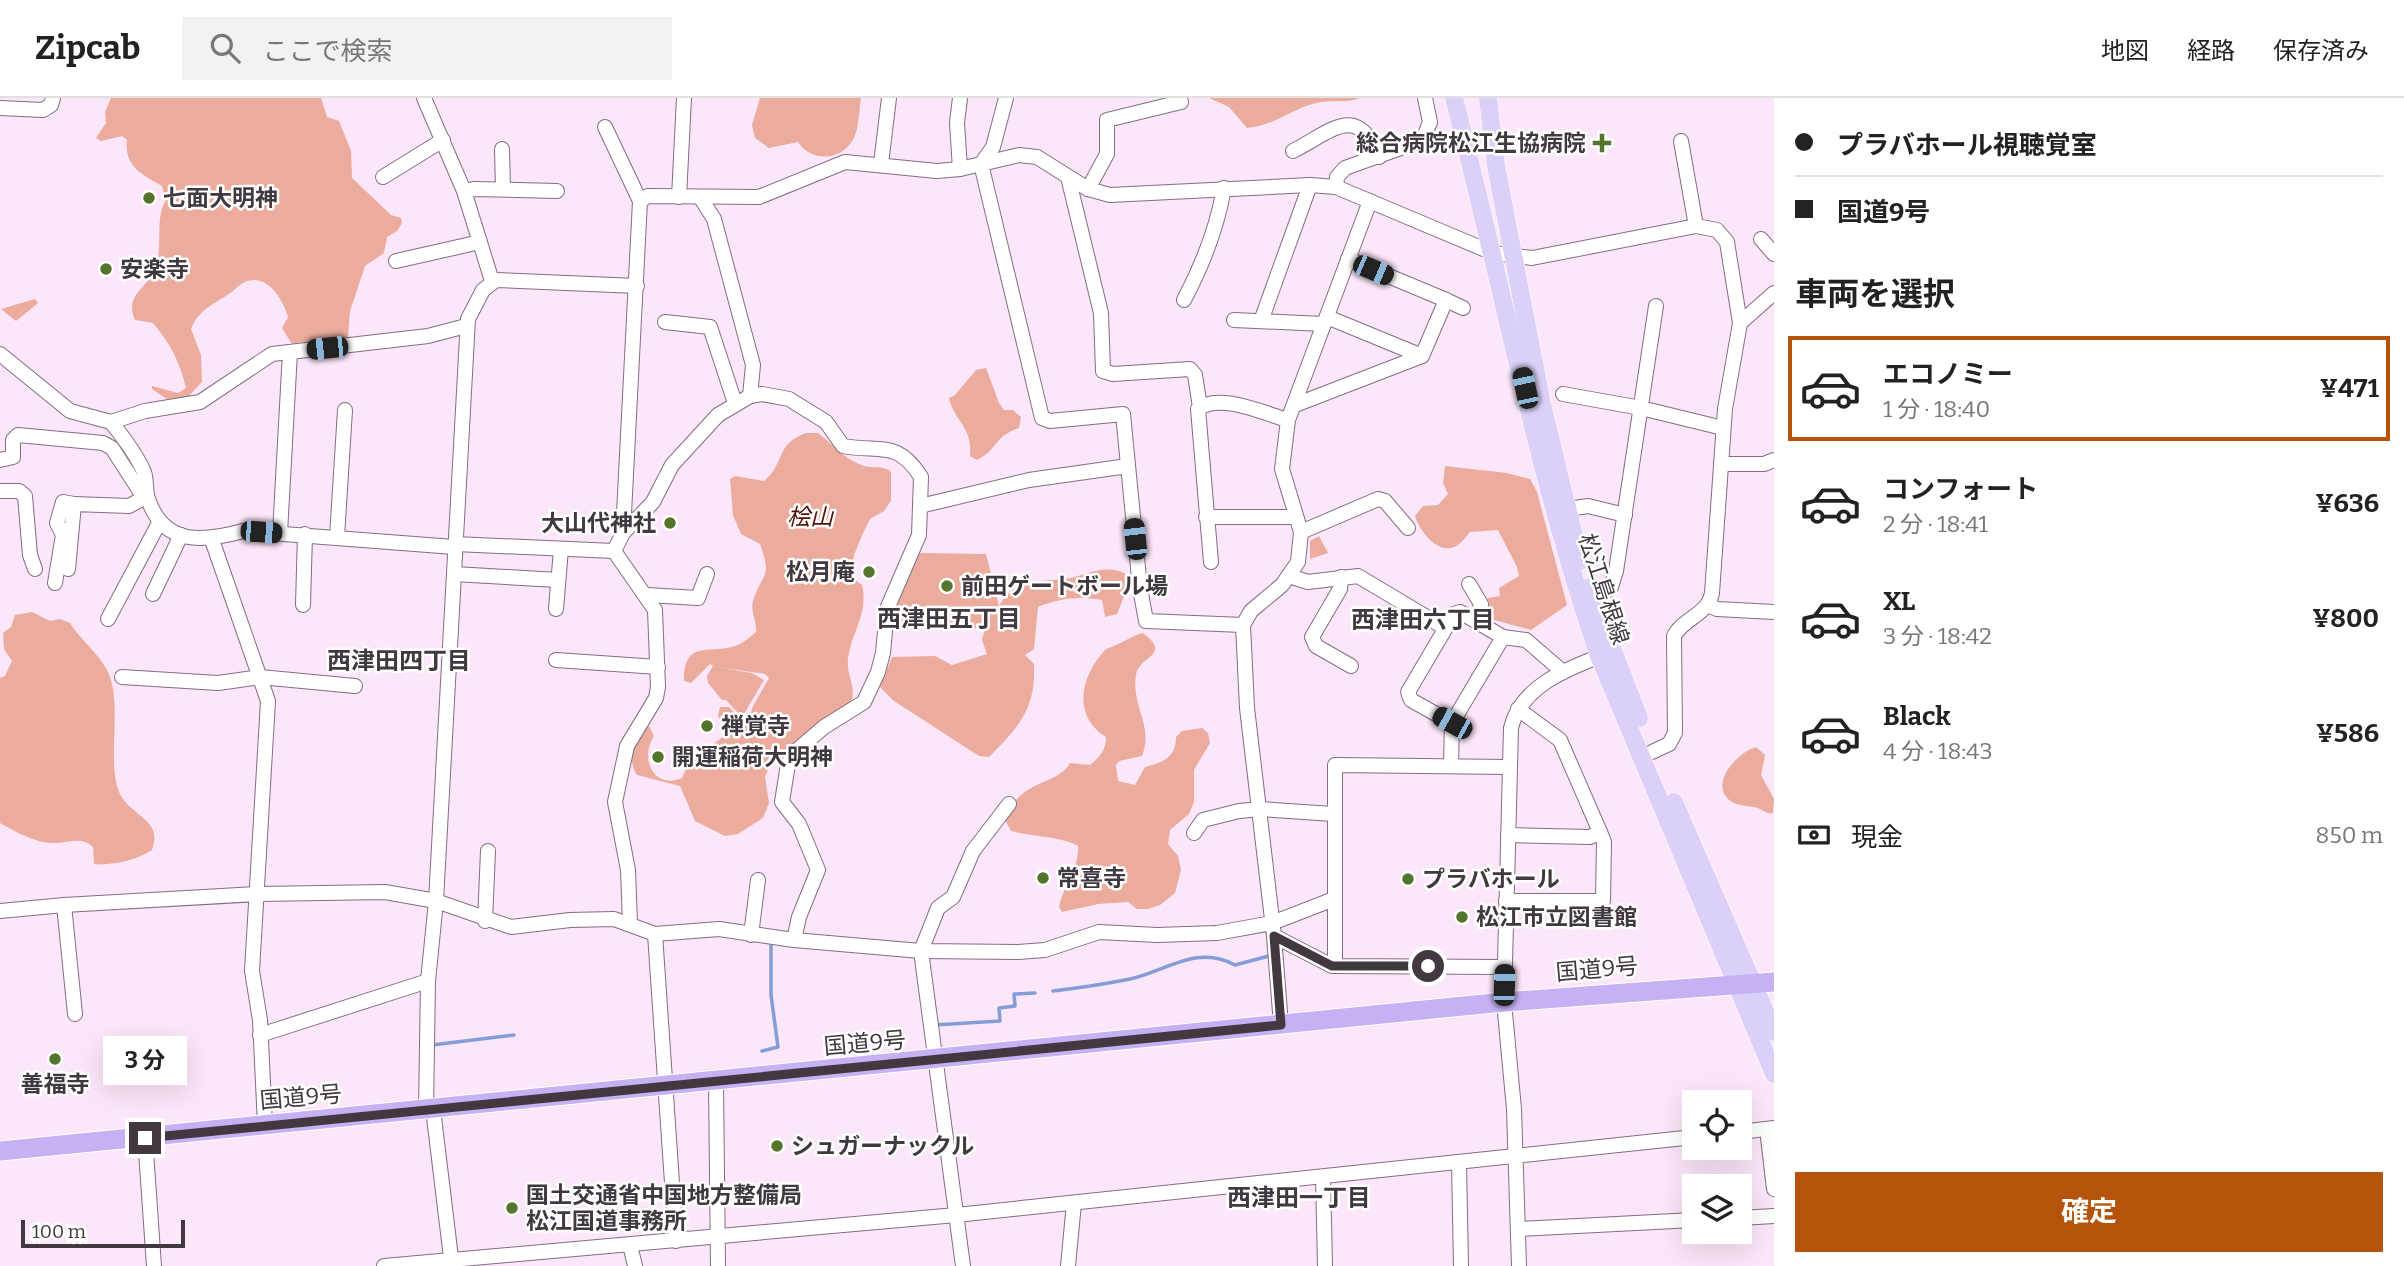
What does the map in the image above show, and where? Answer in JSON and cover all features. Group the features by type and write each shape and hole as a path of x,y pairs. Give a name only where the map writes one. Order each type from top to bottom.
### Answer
{"highway":[{"name":"国道9号","path":"0,1150 934,1061 1504,1002 1667,988 1758,987"}],"main road":[{"name":"松江島根線","path":"1454,98 1549,496 1606,654 1758,987 1774,1074"},
{"name":"松江島根線","path":"1488,98 1496,166 1542,404 1606,654 1758,987 1774,1031"}],"street":[{"path":"0,108 43,110 51,105 53,98"},
{"path":"424,98 464,191 492,281"},
{"path":"679,197 684,98"},
{"path":"881,164 889,98"},
{"path":"960,98 957,123 960,169"},
{"path":"1006,98 993,147 981,164 1042,418 1050,421 1123,414 1146,621 1243,625"},
{"path":"1336,187 1340,171 1423,140 1430,122 1425,98"},
{"path":"1088,190 1107,154 1107,120 1181,102"},
{"path":"1293,150 1340,127 1352,125 1369,134 1379,157"},
{"path":"605,127 640,201 623,533"},
{"path":"383,177 443,140"},
{"path":"1681,141 1696,226"},
{"path":"502,149 503,189"},
{"path":"640,201 648,196 759,197 845,162 937,171 960,169 1013,156 1032,156 1088,190 1116,195 1224,188 1310,185 1336,187 1493,253 1514,258 1532,258 1696,226 1717,230 1727,242 1740,323 1723,428 1712,593 1707,605 1681,625 1674,636 1675,733 1669,744 1652,752"},
{"path":"1068,177 1101,313 1103,371 1113,374 1190,369 1195,375 1200,407 1196,415 1211,562"},
{"path":"1261,321 1310,185"},
{"path":"1184,300 1208,250 1218,220 1224,188"},
{"path":"464,191 557,191"},
{"path":"700,197 714,219 753,365 750,396"},
{"path":"1281,1025 1273,929 1247,708 1243,625 1251,611 1289,576 1298,562 1301,532 1282,469 1288,420 1370,201"},
{"path":"1761,239 1774,254"},
{"path":"396,261 480,242"},
{"path":"1348,259 1463,308"},
{"path":"451,1263 429,1109 428,981 436,901 466,326 474,304 492,281 542,279 637,286"},
{"path":"1740,323 1774,293"},
{"path":"1295,405 1422,356 1446,300"},
{"path":"1594,603 1611,587 1625,515 1656,306"},
{"path":"1234,320 1325,321 1422,356"},
{"path":"665,322 710,327 734,403"},
{"path":"0,354 70,411 111,422 145,411 200,402 272,354 428,336 466,326"},
{"path":"280,533 290,352"},
{"path":"614,551 623,533 653,502 672,465 719,415 734,403 750,396 762,394 789,399 826,422 843,446 888,449 901,453 921,477 919,535 892,593 885,620 883,653 864,702 806,741 788,764 782,802 799,824 818,870 799,917 794,940"},
{"path":"1563,394 1641,408 1723,428"},
{"path":"1200,407 1225,403 1288,420"},
{"path":"337,537 345,410"},
{"path":"111,422 130,445 144,472 147,496 160,521 168,531 181,535 212,540 243,531 455,545 614,551"},
{"path":"0,460 13,457 13,440 18,435 103,443 112,448 141,493 147,496"},
{"path":"1721,464 1764,464 1774,460"},
{"path":"920,506 1029,480 1128,466"},
{"path":"0,491 19,491 25,496 30,555 35,569"},
{"path":"55,583 63,535 57,523 62,502 128,506 147,496"},
{"path":"1301,532 1378,499 1385,501 1408,528"},
{"path":"68,569 74,504"},
{"path":"1567,509 1588,506 1625,515"},
{"path":"1206,517 1296,517"},
{"path":"108,620 160,521"},
{"path":"303,605 305,534"},
{"path":"153,594 181,535"},
{"path":"212,540 260,677 268,709 252,971 260,1035 265,1125"},
{"path":"556,609 561,549"},
{"path":"614,551 648,595 656,616 656,698 627,746 615,802 628,870 630,924"},
{"path":"454,573 558,580"},
{"path":"648,595 698,598 707,573"},
{"path":"1289,576 1308,582 1358,576 1445,628"},
{"path":"1341,577 1340,589 1312,636 1316,646 1351,666"},
{"path":"1469,584 1480,604 1479,622"},
{"path":"1707,605 1717,609 1774,611"},
{"path":"1452,723 1411,700 1408,692 1457,612 1503,637 1513,636 1526,640 1563,672"},
{"path":"1451,764 1452,723 1503,637"},
{"path":"1520,1266 1517,1157 1504,1002 1511,728 1518,709 1538,687 1563,672 1606,654"},
{"path":"556,660 657,667"},
{"path":"122,677 218,683 260,677 355,686"},
{"path":"1506,901 1603,901 1604,842 1560,740 1518,709"},
{"path":"1335,966 1335,765 1451,764 1456,768 1509,767"},
{"path":"963,1266 921,951 938,908 953,897 973,850 1009,804"},
{"path":"1194,834 1203,820 1239,811 1260,809 1333,814"},
{"path":"1508,835 1590,837 1600,832"},
{"path":"485,921 488,851"},
{"path":"751,935 758,880"},
{"path":"0,912 64,905 258,894 385,892 436,901 485,921 519,928 570,920 614,919 655,934 702,929 921,951 1036,951 1099,932 1157,935 1273,929 1334,898"},
{"path":"64,905 75,1014"},
{"path":"1273,929 1317,960 1335,966 1505,967"},
{"path":"655,934 676,1241"},
{"path":"260,1035 428,981"},
{"path":"716,1082 718,1266"},
{"path":"1752,1130 1770,1128 1774,1189"},
{"path":"145,1138 154,1266"},
{"path":"384,1266 451,1263 956,1215 1682,1138"},
{"path":"1460,1163 1461,1266"},
{"path":"1323,1177 1325,1266"},
{"path":"1068,1266 1074,1203"},
{"path":"1752,1217 1774,1216"},
{"path":"1519,1229 1682,1221"},
{"path":"630,1245 635,1266"}],"green space":[{"path":"111,98 321,98 327,117 339,121 351,151 352,178 391,215 401,218 402,223 397,231 387,237 384,253 365,266 350,311 348,337 292,344 282,328 288,317 278,295 266,284 251,280 207,308 198,316 191,329 201,355 202,382 184,401 170,401 152,389 152,386 178,393 186,388 174,353 164,338 153,323 135,320 132,311 134,298 151,276 158,260 160,216 166,200 162,186 131,163 127,140 122,136 101,141 96,138 106,123 105,112"},
{"path":"760,98 861,98 854,138 842,151 827,156 811,153 798,142 769,148 755,138 752,125"},
{"path":"1209,98 1360,98 1312,104 1267,124 1247,128 1229,107"},
{"path":"35,299 38,303 16,321 1,309"},
{"path":"986,368 1004,410 1013,410 1021,417 1019,428 1004,435 989,452 977,460 970,456 969,438 949,398 955,395 976,370"},
{"name":"桧山","path":"806,433 818,433 859,464 884,468 891,472 891,501 884,511 870,519 854,555 853,578 862,585 864,595 848,659 852,700 849,706 771,762 765,777 769,803 763,818 738,834 725,836 695,821 680,786 637,775 632,762 633,748 639,735 649,726 654,736 648,754 649,763 657,776 672,781 682,778 694,759 723,737 726,732 718,716 720,707 729,707 744,723 750,719 752,708 769,678 765,674 715,667 752,673 764,680 744,714 739,714 726,700 722,700 708,683 707,676 713,666 710,664 691,683 684,681 685,668 693,654 735,646 756,632 753,602 765,573 766,563 760,544 741,534 733,515 730,479 735,476 764,481 771,475 789,443"},
{"path":"1445,466 1507,473 1530,479 1537,492 1567,605 1531,630 1491,619 1488,598 1500,596 1499,588 1519,576 1498,530 1470,532 1458,545 1444,548 1431,541 1417,522 1415,516 1423,506 1438,505 1448,494 1443,483"},
{"path":"1319,536 1328,553 1310,559 1310,541"},
{"path":"919,553 986,554 999,606 1014,589 1031,582 1071,578 1108,570 1129,576 1129,584 1117,614 1105,617 1102,600 1093,599 1070,599 1038,607 1034,649 1025,655 1034,664 1029,705 1017,726 989,757 979,756 894,701 880,687 892,657 935,656 952,665 987,654 982,640 985,628 891,626 891,613 914,556"},
{"path":"32,612 50,621 60,619 70,623 107,670 114,701 117,787 129,806 151,826 154,840 152,850 146,854 124,862 94,864 93,847 89,844 75,841 42,842 0,823 0,678 5,676 12,661 4,649 3,633 11,627 15,615"},
{"path":"1143,633 1155,646 1155,651 1138,668 1136,675 1135,686 1144,725 1145,745 1142,756 1119,761 1116,765 1118,781 1135,785 1145,767 1171,755 1176,737 1182,731 1202,728 1208,733 1210,743 1194,770 1194,802 1189,814 1170,830 1168,844 1178,856 1181,870 1175,893 1160,905 1148,909 1137,909 1128,902 1098,904 1062,912 1059,907 1074,870 1078,846 1011,831 1005,820 1012,806 1029,789 1064,771 1070,763 1090,765 1099,756 1104,749 1106,737 1088,718 1084,706 1086,682 1097,659 1106,649"},
{"path":"1756,747 1765,755 1761,775 1774,799 1773,813 1734,803 1723,791 1725,775 1730,767 1742,754"}],"water":[{"path":"64,1075 70,1079 71,1089 49,1080"}],"waterway":[{"path":"762,1051 778,1047 771,995 771,941"},
{"path":"1053,991 1130,979 1195,958 1221,959 1235,965 1269,956"},
{"path":"934,1025 1000,1021 999,1008 1015,1006 1014,994 1035,993"},
{"path":"432,1045 514,1035"}],"place":[{"name":"総合病院松江生協病院","path":"1602,143"},
{"name":"七面大明神","path":"149,198"},
{"name":"安楽寺","path":"106,269"},
{"name":"大山代神社","path":"670,523"},
{"name":"松月庵","path":"869,572"},
{"name":"前田ゲートボール場","path":"947,586"},
{"name":"禅覚寺","path":"707,726"},
{"name":"開運稲荷大明神","path":"658,757"},
{"name":"常喜寺","path":"1043,878"},
{"name":"プラバホール","path":"1408,879"},
{"name":"松江市立図書館","path":"1462,917"},
{"name":"善福寺","path":"55,1059"},
{"name":"シュガーナックル","path":"777,1146"},
{"name":"国土交通省中国地方整備局 松江国道事務所","path":"512,1208"}],"district":[{"name":"西津田五丁目","path":"949,619"},
{"name":"西津田六丁目","path":"1423,620"},
{"name":"西津田四丁目","path":"399,661"},
{"name":"西津田一丁目","path":"1299,1198"}],"route":[{"path":"145,1138 1281,1025 1274,936 1332,966 1428,966"}]}
